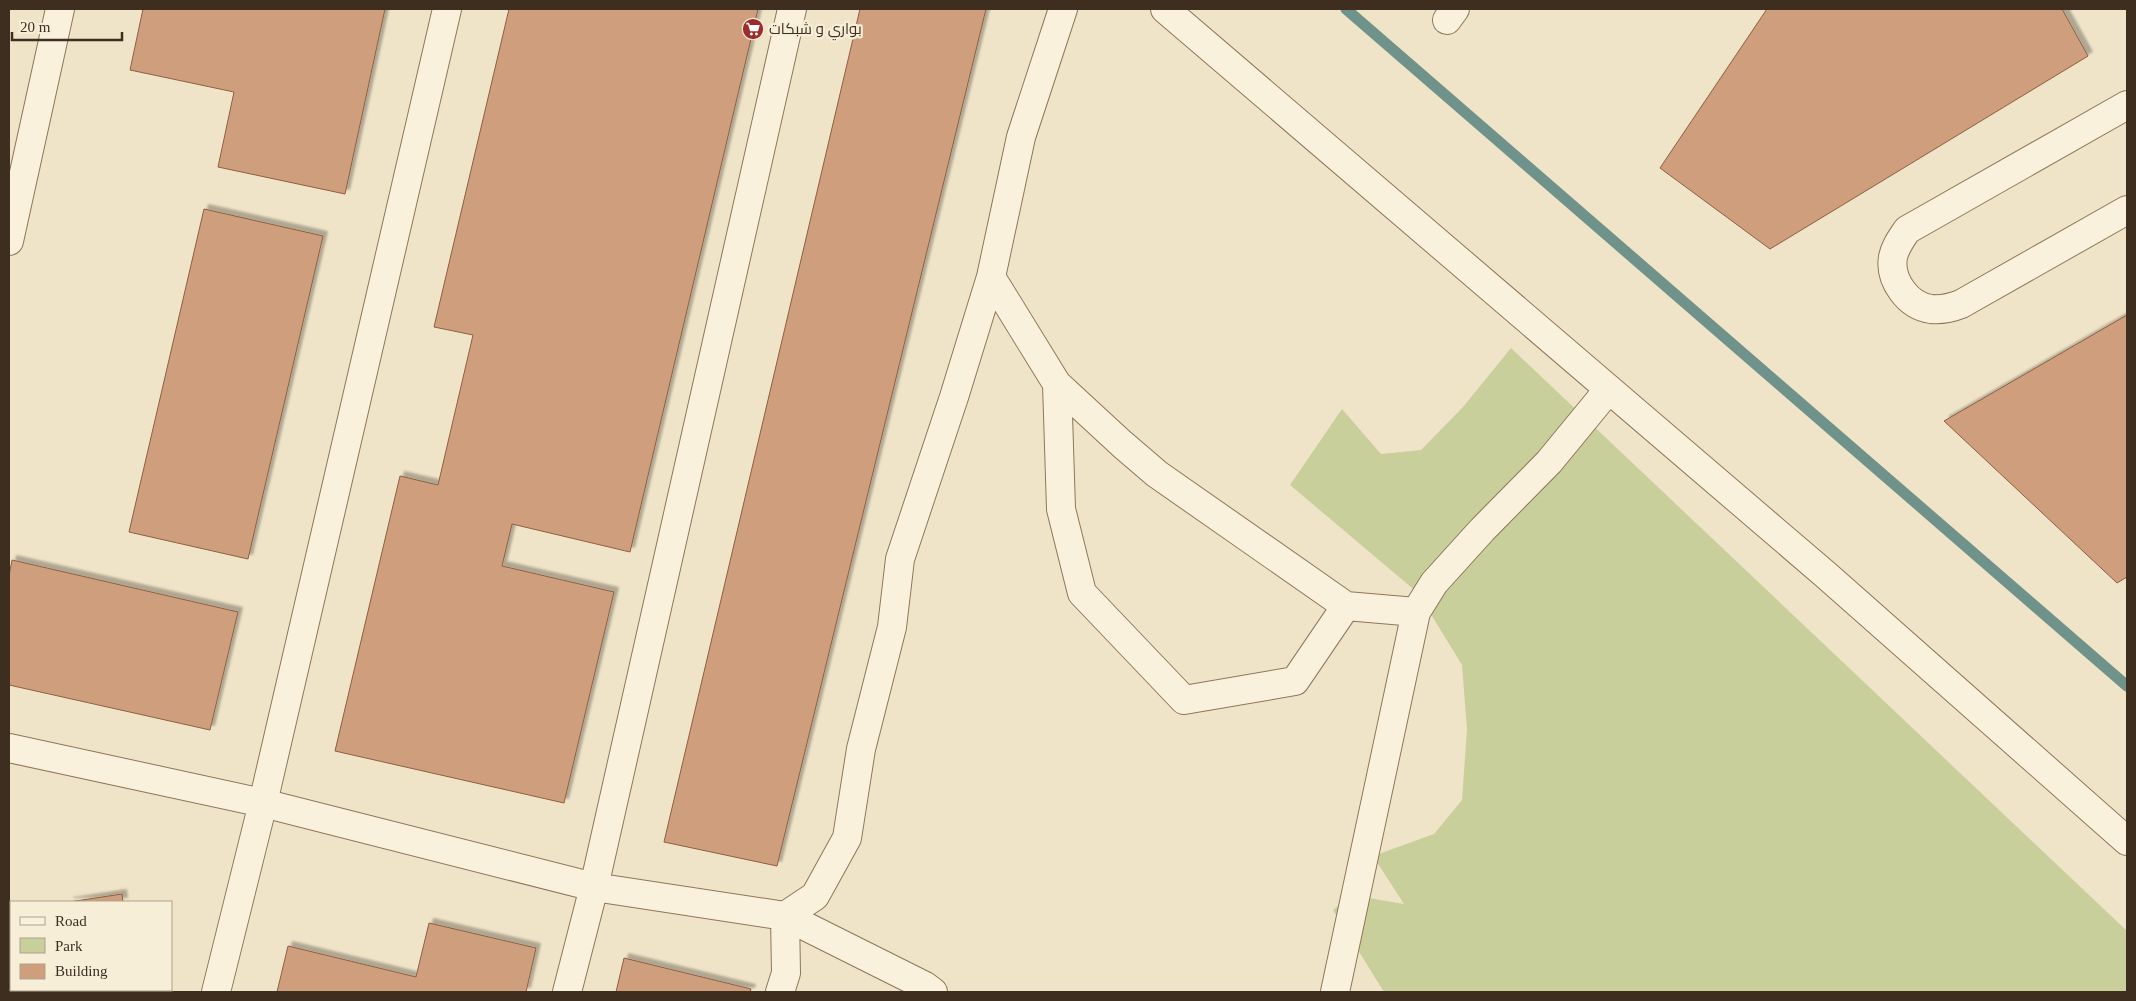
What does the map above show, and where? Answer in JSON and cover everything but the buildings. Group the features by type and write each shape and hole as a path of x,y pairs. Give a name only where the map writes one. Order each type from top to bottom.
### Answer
{"street":[{"path":"9,241 60,9"},
{"path":"216,992 263,803 447,9"},
{"path":"567,992 594,887 792,9"},
{"path":"785,916 816,896 847,838 861,749 892,627 900,559 954,397 991,277 1021,137 1064,9"},
{"path":"1165,9 1826,575 2127,841"},
{"path":"2127,105 1907,230 1898,243 1893,259 1894,276 1902,291 1914,302 1929,309 1946,309 1961,304 2127,210"},
{"path":"991,277 1057,384 1157,474 1346,606 1416,612"},
{"path":"1057,384 1061,509 1082,593 1184,700 1295,681 1346,606"},
{"path":"1335,992 1416,612 1434,583 1482,530 1549,462 1609,389"},
{"path":"9,748 263,803 594,887 785,916 925,986 933,992"},
{"path":"780,992 786,973 785,916"}],"green space":[{"path":"1511,348 2127,931 2127,992 1384,992 1333,910 1351,895 1404,904 1373,856 1434,834 1462,800 1467,729 1462,665 1418,593 1290,485 1342,409 1381,454 1421,450 1463,407"}],"waterway":[{"path":"1346,9 2127,686"}],"place":[{"name":"بواري و شبكات","path":"753,29"}]}
